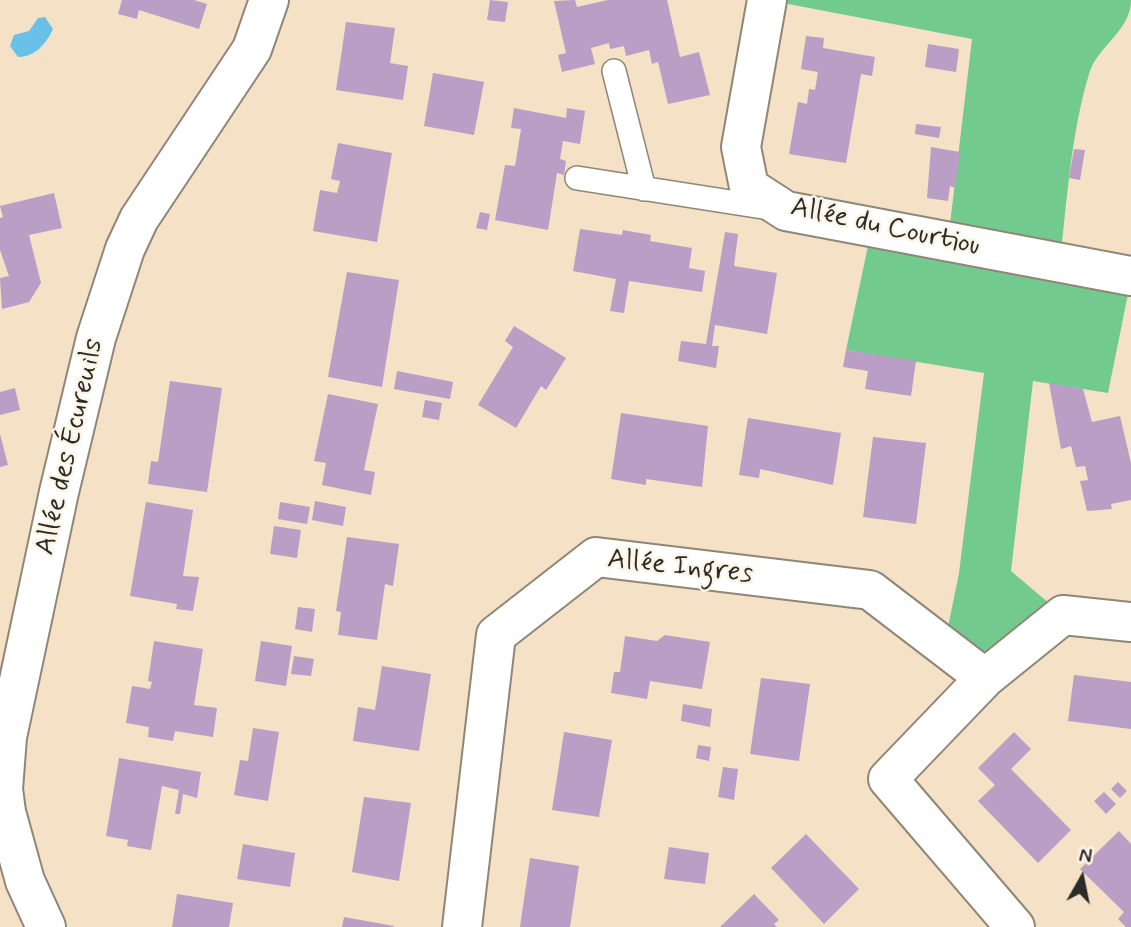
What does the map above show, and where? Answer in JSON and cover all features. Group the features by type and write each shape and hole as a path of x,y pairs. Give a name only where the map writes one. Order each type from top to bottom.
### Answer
{"street":[{"name":"Allée des Écureuils","path":"46,927 16,850 3,789 13,653 59,492 96,338 125,249 139,219 252,49 269,0"},
{"name":"Allée du Courtiou","path":"767,0 741,147 749,187 786,211 1131,276"},
{"name":"Allée Ingres","path":"462,927 496,635 596,557 870,590 985,678"},
{"path":"1014,927 888,779 985,678 1063,615 1131,622"}],"lane":[{"path":"614,71 644,188"},
{"path":"576,178 786,211"}],"green space":[{"path":"767,0 1131,0 1126,21 1099,55 1089,74 1074,144 1060,262 1131,279 1108,393 1033,381 1011,571 1063,615 985,678 944,647 959,573 984,373 846,350 872,227 948,241 972,39"}],"water":[{"path":"45,17 53,29 47,40 30,55 18,57 10,46 14,35 29,31 38,18"}],"building":[{"path":"122,0 194,0 207,4 199,29 139,10 137,19 118,14"},
{"path":"490,0 508,2 505,22 487,20"},
{"path":"575,0 577,7 608,0 667,0 680,57 699,52 710,95 668,104 658,62 652,64 649,50 626,56 624,46 610,49 609,43 591,48 595,64 562,72 558,55 566,53 554,1"},
{"path":"346,22 395,28 390,63 408,66 403,100 336,90"},
{"path":"806,36 824,38 823,48 875,57 872,76 861,74 846,163 789,154 798,102 807,104 809,89 815,90 818,72 801,69"},
{"path":"928,44 959,49 956,72 925,67"},
{"path":"433,73 484,82 474,135 424,126"},
{"path":"514,108 566,118 567,108 585,111 580,144 563,141 560,159 566,161 564,175 557,173 548,230 495,220 505,165 515,166 521,129 511,128"},
{"path":"916,124 941,127 939,138 915,134"},
{"path":"338,143 392,153 377,242 313,231 320,190 337,193 340,181 331,179"},
{"path":"931,147 960,152 955,188 950,186 948,201 927,198"},
{"path":"1074,149 1085,150 1080,180 1069,178"},
{"path":"54,193 62,228 29,235 41,283 29,302 2,309 0,278 9,276 0,250 0,218 3,217 0,206"},
{"path":"480,212 490,214 487,230 476,228"},
{"path":"580,229 622,235 623,230 651,235 650,241 692,248 689,268 705,271 702,292 629,281 624,313 610,311 616,279 573,271"},
{"path":"725,232 738,234 734,266 777,273 767,334 715,325 712,346 719,346 716,368 678,361 681,341 706,344"},
{"path":"347,272 399,280 382,387 328,377"},
{"path":"514,326 566,358 546,390 541,386 516,428 478,405 513,347 505,341"},
{"path":"846,350 916,361 911,396 865,389 868,371 843,367"},
{"path":"397,371 453,382 450,399 394,389"},
{"path":"170,381 222,388 207,492 148,484 151,461 158,462"},
{"path":"1049,383 1083,389 1092,422 1120,416 1131,463 1131,500 1111,504 1112,509 1087,511 1080,481 1088,480 1085,466 1076,467 1071,446 1061,449"},
{"path":"15,388 20,410 0,415 0,392"},
{"path":"328,394 378,404 364,470 375,472 371,495 322,485 326,463 314,461"},
{"path":"425,400 442,403 439,420 422,417"},
{"path":"621,413 708,426 702,487 646,479 646,485 611,479"},
{"path":"748,418 841,433 833,485 760,469 759,478 739,475"},
{"path":"0,434 8,465 0,467"},
{"path":"873,437 926,443 916,524 863,517"},
{"path":"315,501 346,507 343,526 312,520"},
{"path":"146,502 193,510 183,576 199,577 193,611 176,609 177,604 130,596"},
{"path":"280,502 310,507 307,524 278,519"},
{"path":"274,526 301,530 297,558 270,554"},
{"path":"347,537 399,544 393,586 385,584 377,640 338,635 341,612 336,611"},
{"path":"298,607 315,609 312,632 295,629"},
{"path":"665,635 710,642 702,689 650,681 647,699 611,693 614,672 620,672 625,636 657,641"},
{"path":"154,641 203,649 194,705 217,708 213,737 175,731 173,741 148,737 149,727 126,723 132,686 150,689 152,682 148,681"},
{"path":"261,641 292,646 286,686 255,681"},
{"path":"294,656 314,659 311,676 291,674"},
{"path":"382,666 431,674 419,751 353,741 358,707 375,710"},
{"path":"1074,675 1131,682 1131,729 1068,721"},
{"path":"761,678 810,684 799,761 750,754"},
{"path":"683,704 712,709 710,727 681,721"},
{"path":"253,728 279,732 268,801 234,795 240,760 248,761"},
{"path":"564,732 612,740 599,817 552,810"},
{"path":"1014,732 1031,749 1011,769 1071,830 1038,863 978,801 995,785 978,768"},
{"path":"698,745 711,747 709,761 696,758"},
{"path":"119,758 201,772 197,798 183,794 180,814 175,814 179,790 162,786 151,850 127,846 128,840 106,836"},
{"path":"723,767 738,769 734,800 718,797"},
{"path":"1118,782 1127,791 1120,798 1111,789"},
{"path":"1104,792 1116,804 1106,814 1094,801"},
{"path":"364,797 411,803 399,881 352,872"},
{"path":"1119,831 1131,844 1131,927 1126,927 1118,919 1124,912 1080,869"},
{"path":"806,834 859,889 824,924 771,868"},
{"path":"243,844 295,853 290,887 237,879"},
{"path":"669,847 709,853 705,884 664,879"},
{"path":"530,858 579,866 570,927 520,927"},
{"path":"177,894 233,903 229,927 172,927"},
{"path":"754,894 779,920 774,924 777,927 720,927"},
{"path":"344,917 394,926 394,927 342,927"}]}
